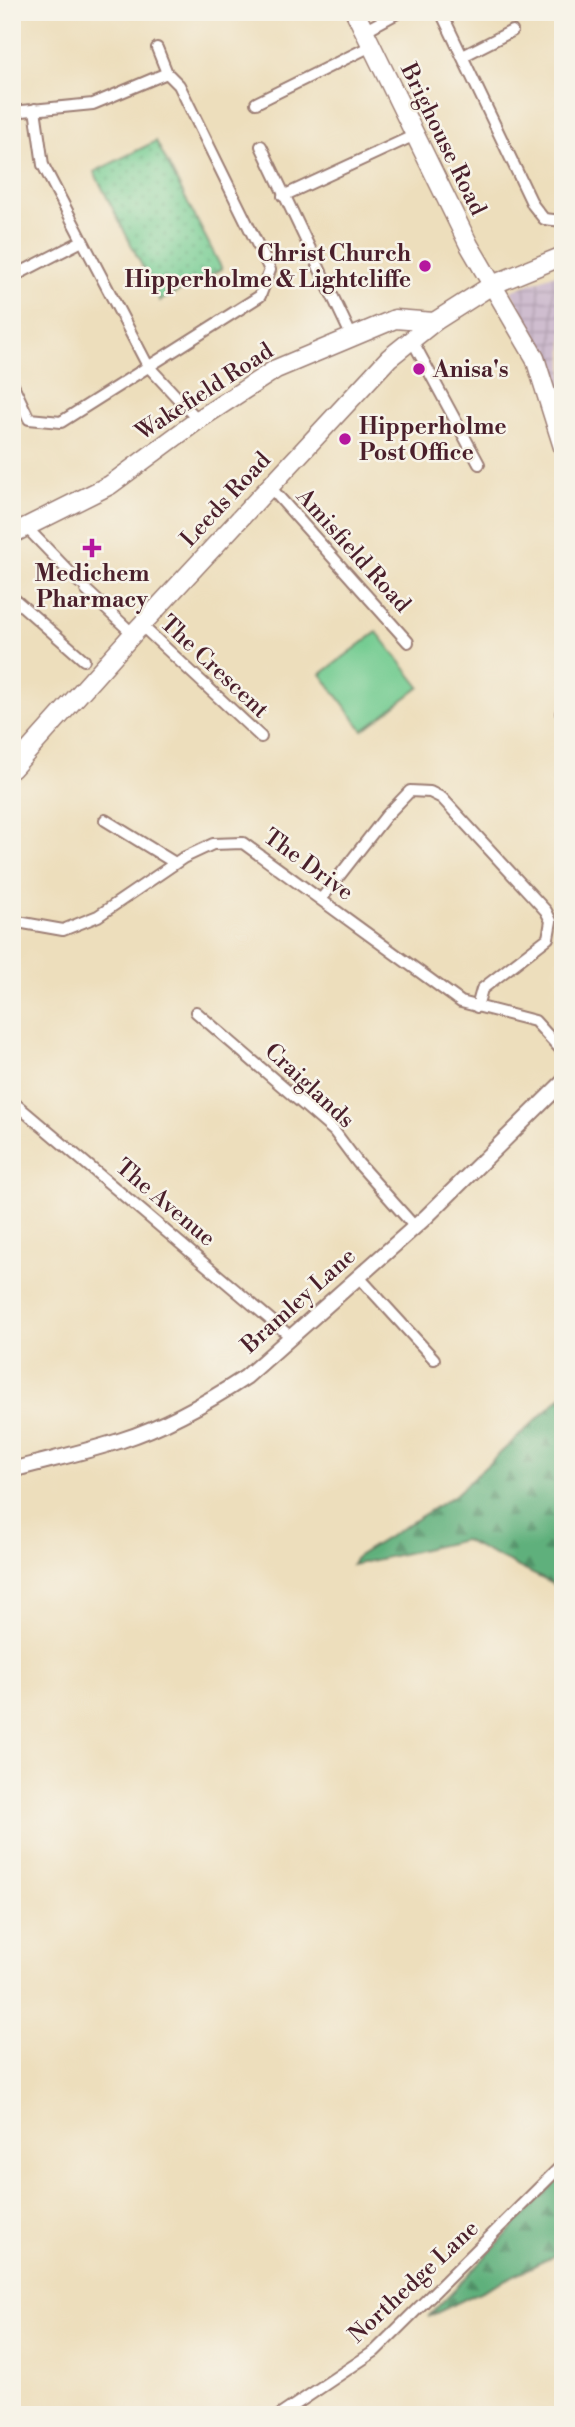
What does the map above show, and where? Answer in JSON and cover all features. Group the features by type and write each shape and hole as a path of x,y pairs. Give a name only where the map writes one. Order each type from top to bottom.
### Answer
{"main road":[{"name":"Brighouse Road","path":"355,12 469,245 535,358 563,447"},
{"name":"Leeds Road","path":"12,769 137,629 389,358 434,322 492,285 563,256"},
{"name":"Wakefield Road","path":"19,531 110,485 198,420 276,369 395,319 434,322"}],"street":[{"path":"256,103 368,38 399,12"},
{"path":"441,12 533,205 544,219 563,221"},
{"path":"463,56 512,30"},
{"path":"12,383 29,419 61,422 260,296 270,270 179,85 167,73 157,48"},
{"path":"12,112 93,104 167,73"},
{"path":"35,109 43,165 82,241 148,366 198,420"},
{"path":"284,196 415,135"},
{"path":"261,146 352,337"},
{"path":"12,277 82,241"},
{"path":"412,340 479,464"},
{"name":"Amisfield Road","path":"270,487 408,642"},
{"name":"The Crescent","path":"19,531 261,737"},
{"path":"12,597 84,660"},
{"path":"322,898 386,816 410,791 430,792 442,798 546,911 551,921 548,938 482,989 477,1007"},
{"path":"105,820 175,863"},
{"name":"The Drive","path":"12,921 63,930 98,916 175,863 213,844 243,843 322,898 461,1002 536,1021 563,1052"},
{"name":"Craiglands","path":"197,1012 334,1131 358,1163 415,1227"},
{"name":"Bramley Lane","path":"12,1470 121,1441 158,1426 246,1377 415,1227 563,1082"},
{"name":"The Avenue","path":"12,1101 292,1337"},
{"path":"359,1277 434,1359"},
{"name":"Northedge Lane","path":"280,2415 375,2351 563,2164"}],"shaded area":[{"path":"563,271 563,409 553,375 511,291"}],"green space":[{"path":"156,141 222,269 160,301 94,172"},
{"path":"377,632 420,687 363,730 321,674"},
{"path":"563,1395 563,1589 464,1540 352,1565 356,1557 455,1495"},
{"path":"563,2175 563,2230 554,2256 428,2317"}],"place":[{"name":"Christ Church Hipperholme & Lightcliffe","path":"425,266"},
{"name":"Anisa's","path":"419,369"},
{"name":"Hipperholme Post Office","path":"345,439"},
{"name":"Medichem Pharmacy","path":"92,548"}]}
